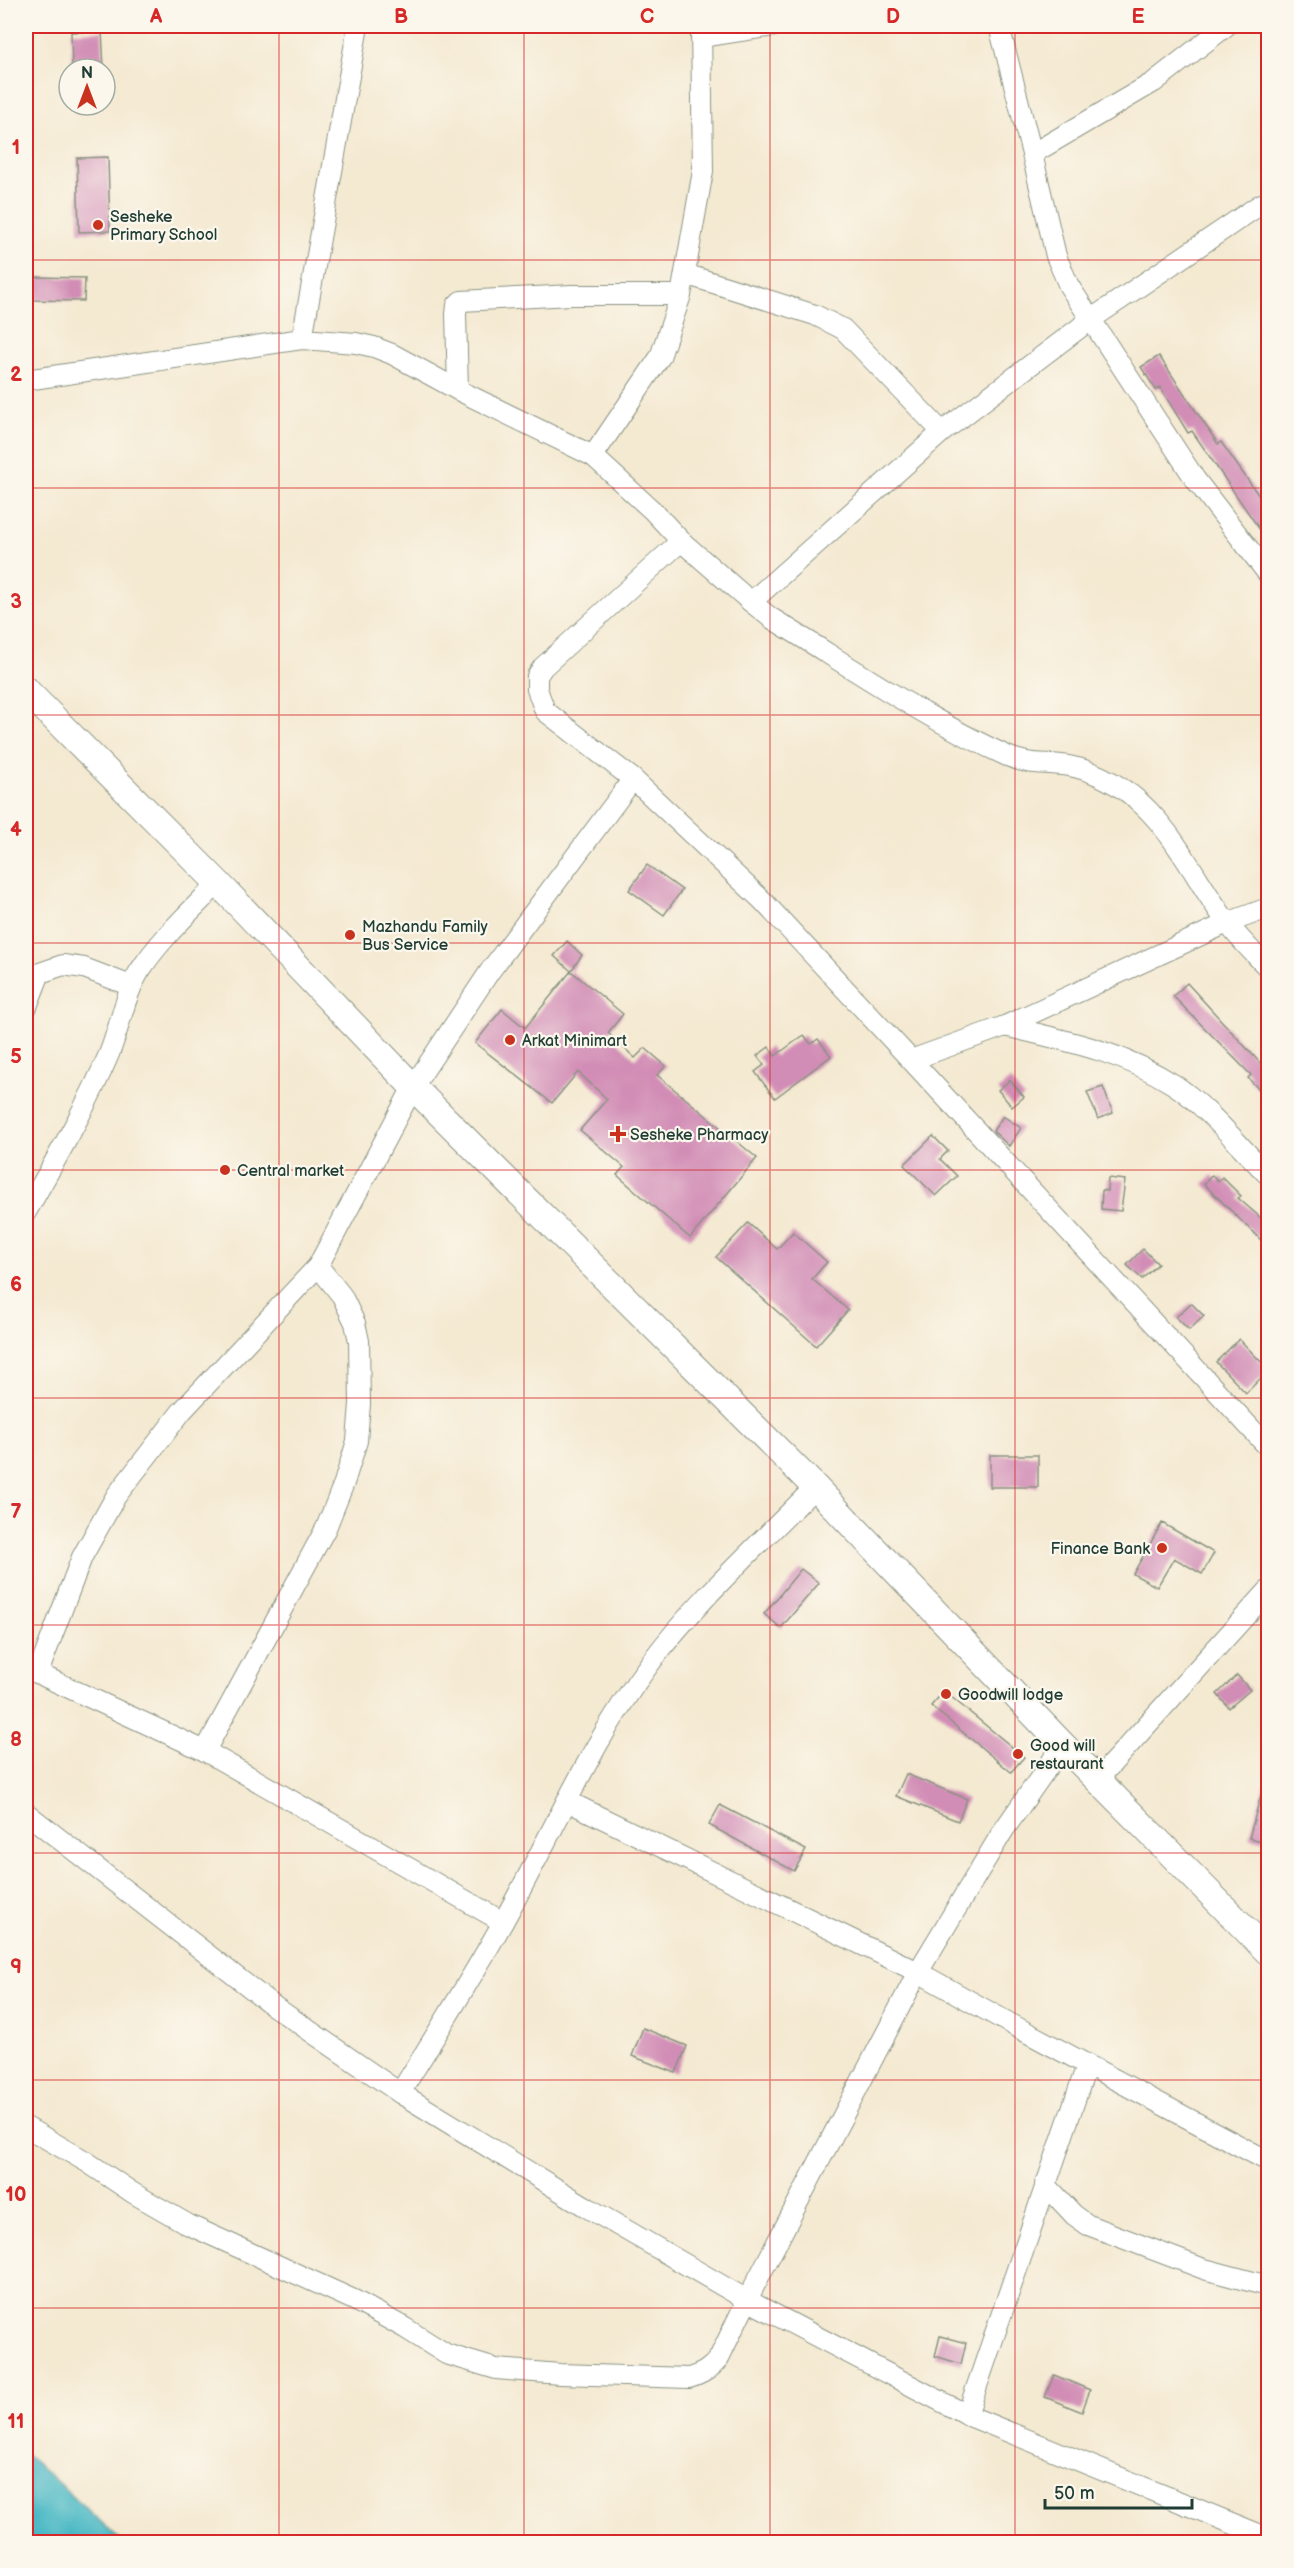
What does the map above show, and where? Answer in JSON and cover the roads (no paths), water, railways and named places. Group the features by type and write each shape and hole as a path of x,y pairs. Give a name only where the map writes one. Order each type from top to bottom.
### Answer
{"main road":[{"path":"26,690 218,883 413,1087 815,1487 1063,1745 1269,1952"}],"street":[{"path":"302,339 358,26"},
{"path":"593,456 660,357 681,295 703,171 701,31 774,26"},
{"path":"999,26 1056,256 1069,286 1195,479 1269,574"},
{"path":"1032,154 1154,82 1226,26"},
{"path":"751,602 942,432 1090,321 1266,205"},
{"path":"685,274 814,315 843,329 942,432"},
{"path":"458,390 456,314 457,305 461,301 572,295 681,295"},
{"path":"26,380 302,339 356,343 392,354 458,390 541,428 593,456 653,511 681,541 771,618 959,734 1025,763 1067,765 1107,778 1131,795 1155,817 1227,923 1269,968"},
{"path":"681,541 543,667 537,676 539,699 545,711 633,779 762,900 1269,1447"},
{"path":"503,1922 205,1751 32,1671 81,1557 116,1496 182,1411 318,1266 413,1087 490,971 633,779"},
{"path":"27,1207 110,1053 131,986 146,961 162,941 218,883"},
{"path":"911,1060 1005,1026 1227,923 1269,908"},
{"path":"26,1009 40,973 63,965 84,968 131,986"},
{"path":"1005,1026 1100,1049 1173,1084 1191,1098 1269,1175"},
{"path":"205,1751 326,1528 344,1483 357,1441 360,1404 359,1341 355,1323 342,1296 318,1266"},
{"path":"400,2093 503,1922 567,1801 616,1715 650,1662 681,1625 815,1487"},
{"path":"1098,1779 1269,1591"},
{"path":"26,2127 189,2225 354,2300 446,2354 496,2369 560,2374 689,2378 714,2366 719,2358 918,1972 1003,1831 1063,1745"},
{"path":"567,1801 918,1972 1269,2161"},
{"path":"26,1813 275,2007 400,2093 588,2208 747,2300 967,2415 1269,2538"},
{"path":"967,2415 1087,2065"},
{"path":"1046,2184 1074,2215 1088,2226 1204,2269 1269,2286"}],"water":[{"path":"26,2454 123,2542 26,2542"}],"place":[{"name":"Sesheke Primary School","path":"98,225"},
{"name":"Mazhandu Family Bus Service","path":"350,935"},
{"name":"Arkat Minimart","path":"510,1040"},
{"name":"Sesheke Pharmacy","path":"618,1134"},
{"name":"Central market","path":"225,1170"},
{"name":"Finance Bank","path":"1162,1548"},
{"name":"Goodwill lodge","path":"946,1694"},
{"name":"Good will restaurant","path":"1018,1754"}]}
